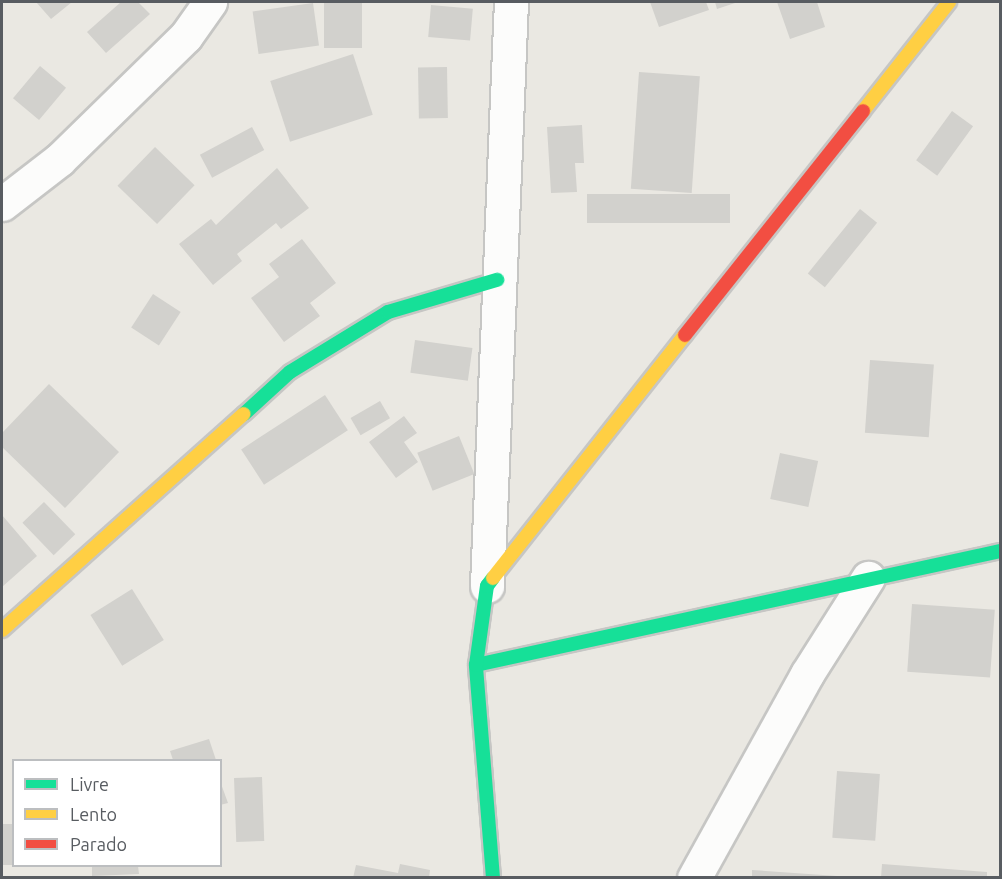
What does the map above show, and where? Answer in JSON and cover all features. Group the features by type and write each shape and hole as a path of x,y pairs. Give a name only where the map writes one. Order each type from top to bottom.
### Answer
{"street":[{"path":"2,204 59,160 186,36 210,2"},
{"path":"493,878 476,664 487,586 497,280 511,2"},
{"path":"487,586 949,2"},
{"path":"2,630 290,372 388,312 497,280"},
{"path":"476,664 1000,551"},
{"path":"694,878 807,674 868,578"}],"building":[{"path":"36,2 72,2 51,19"},
{"path":"121,2 138,2 150,14 106,53 87,32"},
{"path":"324,2 362,2 362,48 324,48"},
{"path":"650,2 706,2 709,10 659,27"},
{"path":"715,2 738,2 717,9"},
{"path":"777,2 817,2 825,27 790,39"},
{"path":"313,3 319,46 259,54 253,11"},
{"path":"431,5 473,9 470,41 428,37"},
{"path":"353,54 373,115 290,142 270,81"},
{"path":"40,66 66,88 39,120 13,98"},
{"path":"447,67 448,118 419,118 418,68"},
{"path":"639,72 700,76 692,193 631,189"},
{"path":"952,111 973,126 937,176 916,160"},
{"path":"582,125 584,163 575,163 577,192 551,193 547,127"},
{"path":"252,127 264,150 212,178 200,155"},
{"path":"155,147 195,185 157,224 117,186"},
{"path":"277,168 309,208 281,229 276,223 237,254 242,261 213,285 179,244 211,219 216,225"},
{"path":"587,194 730,194 730,223 587,223"},
{"path":"860,209 877,223 825,287 808,274"},
{"path":"302,239 336,283 310,303 320,316 284,342 251,298 279,277 269,264"},
{"path":"153,294 181,312 159,346 131,328"},
{"path":"415,340 472,348 468,381 410,373"},
{"path":"870,360 934,364 929,437 865,433"},
{"path":"49,384 119,452 65,508 2,447 2,433"},
{"path":"325,395 348,430 264,485 241,449"},
{"path":"380,401 390,418 361,435 351,418"},
{"path":"404,416 417,433 404,442 418,462 396,478 369,442"},
{"path":"459,436 474,474 433,491 417,453"},
{"path":"780,453 818,461 808,507 770,499"},
{"path":"44,502 75,534 54,555 22,523"},
{"path":"2,515 37,556 2,587"},
{"path":"132,589 164,640 122,666 90,615"},
{"path":"912,604 995,610 990,678 907,672"},
{"path":"209,739 216,759 173,759 170,751"},
{"path":"837,771 880,774 875,841 832,838"},
{"path":"262,777 264,841 236,842 234,778"},
{"path":"222,786 228,803 222,804"},
{"path":"2,824 12,824 12,865 2,865"},
{"path":"400,864 430,870 429,878 353,878 356,865 398,873"},
{"path":"882,864 987,872 987,878 881,878"},
{"path":"92,867 138,867 139,874 92,876"},
{"path":"752,870 837,876 837,878 752,878"}],"traffic: fast":[{"path":"244,414 290,372 388,312 497,280"},
{"path":"476,665 1000,551"},
{"path":"493,578 487,586 476,665 493,878"}],"traffic: slow":[{"path":"863,111 949,2"},
{"path":"493,578 685,335"},
{"path":"2,630 244,414"}],"traffic: jam":[{"path":"685,335 863,111"}]}
